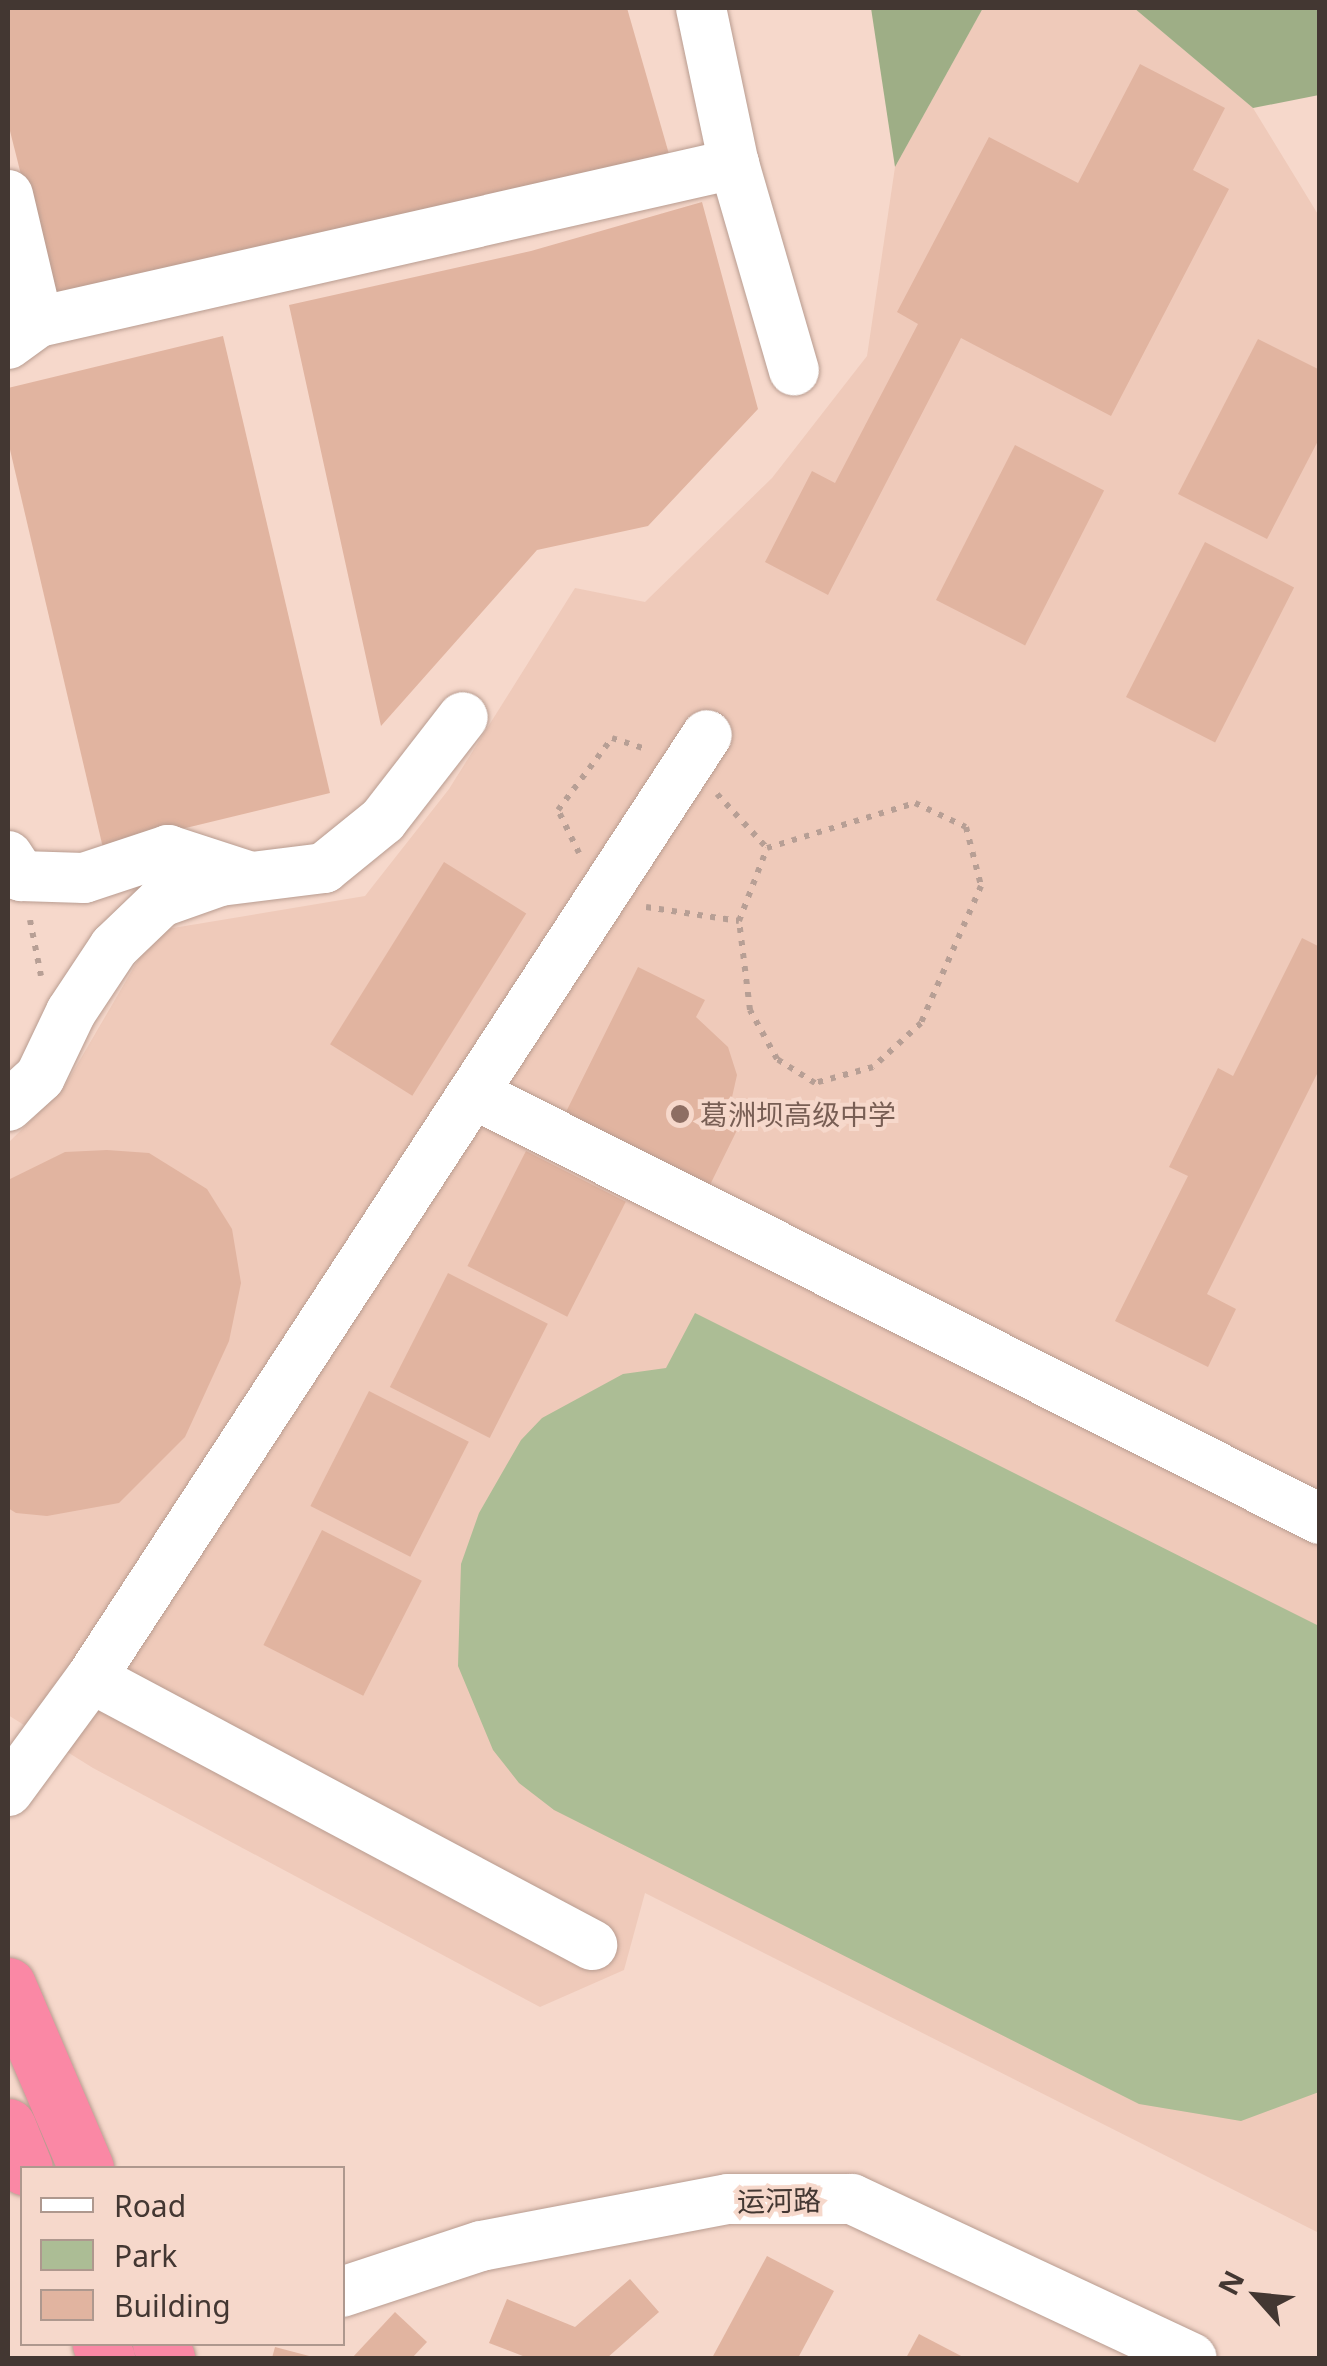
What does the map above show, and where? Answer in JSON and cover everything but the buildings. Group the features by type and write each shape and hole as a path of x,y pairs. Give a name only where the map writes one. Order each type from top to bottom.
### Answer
{"highway":[{"path":"8,1985 85,2166"},
{"path":"8,2126 24,2166"}],"street":[{"path":"701,8 734,164 794,370"},
{"path":"8,195 23,333 734,164"},
{"path":"8,1106 40,1077 54,1046 114,947 160,902 252,877 324,868 383,820 462,717"},
{"path":"8,1791 92,1678 476,1095 698,749"},
{"path":"14,866 84,878 168,850 252,877"},
{"path":"476,1095 1320,1519"},
{"path":"92,1678 592,1945"},
{"name":"运河路","path":"345,2291 480,2246 728,2199 852,2199 1192,2358"}],"path":[{"path":"739,921 601,900 558,810 612,738 698,749 767,848"},
{"path":"915,803 966,827 981,886 921,1024 874,1067 815,1083 777,1059 750,1010 739,921 767,848 915,803"},
{"path":"14,866 54,1046"}],"shaded area":[{"name":"葛洲坝高级中学","path":"983,8 1134,8 1253,108 1319,216 1319,2233 645,1893 624,1970 540,2007 93,1768 8,1715 8,1143 63,1089 155,931 365,896 449,789 575,588 645,602 772,478 867,356 895,167"}],"green space":[{"path":"871,8 983,8 895,167"},
{"path":"1134,8 1319,8 1319,95 1253,108"},
{"path":"695,1313 1319,1626 1319,2092 1241,2121 1139,2104 554,1810 519,1783 493,1750 458,1666 461,1564 479,1513 521,1440 542,1418 623,1374 666,1368"}],"place":[{"name":"葛洲坝高级中学","path":"680,1114"}]}
